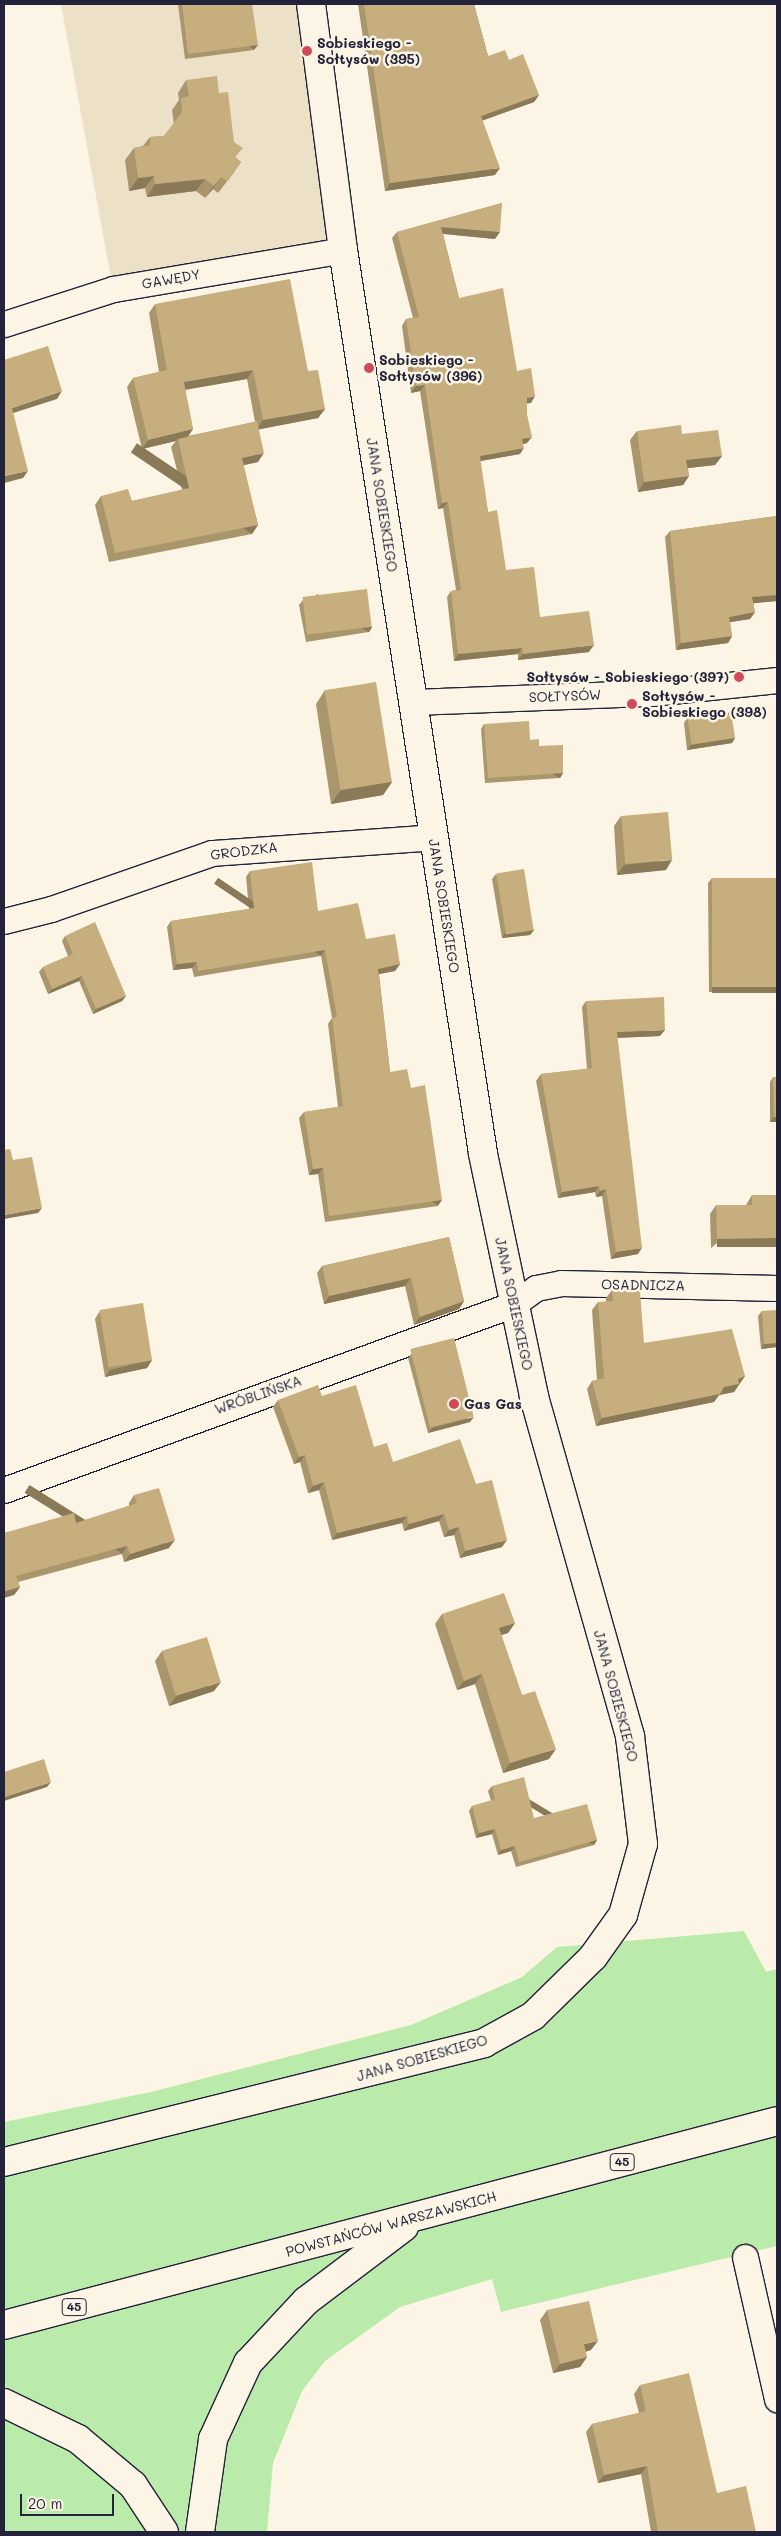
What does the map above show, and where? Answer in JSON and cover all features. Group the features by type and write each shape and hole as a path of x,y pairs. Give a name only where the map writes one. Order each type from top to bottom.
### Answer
{"street":[{"name":"JANA SOBIESKIEGO","path":"4,2162 484,2043 533,2016 569,1985 623,1915 643,1844 636,1771 534,1396 483,1153 343,250 311,4"},
{"name":"GAWĘDY","path":"4,324 113,289 343,250"},
{"name":"SOŁTYSÓW","path":"413,702 652,693 777,680"},
{"name":"GRODZKA","path":"4,920 51,909 212,853 434,837"},
{"name":"OSADNICZA","path":"514,1304 536,1288 561,1283 777,1288"},
{"name":"WRÓBLIŃSKA","path":"4,1490 514,1304"},
{"name":"POWSTAŃCÓW WARSZAWSKICH","path":"4,2325 416,2218 777,2121"},
{"path":"200,2532 213,2439 248,2363 306,2301 416,2218"},
{"path":"745,2256 777,2399"},
{"path":"4,2403 78,2439 133,2485 164,2532"}],"shaded area":[{"path":"61,4 311,4 343,250 113,289"}],"green space":[{"path":"744,1931 766,1972 777,1969 777,2246 501,2312 492,2279 400,2307 325,2361 302,2391 273,2463 267,2532 4,2532 4,2122 151,2092 411,2025 522,1977 557,1947"}],"building":[{"path":"182,4 252,4 258,45 188,54"},
{"path":"364,4 474,4 488,56 505,50 509,60 523,54 539,95 481,116 500,168 390,183"},
{"path":"217,76 219,93 228,92 234,142 243,148 235,157 241,162 227,181 221,177 214,186 205,179 155,184 154,176 138,178 134,148 150,145 150,137 164,136 182,112 181,98 189,96 186,80"},
{"path":"502,203 500,232 441,227 459,298 503,288 517,371 531,368 535,396 527,398 527,414 532,437 522,439 524,448 480,456 488,512 497,510 506,570 534,567 540,617 589,611 594,645 523,654 522,648 458,654 451,591 461,590 448,502 442,503 425,385 416,386 406,319 419,317 397,232"},
{"path":"290,279 308,371 318,370 325,409 263,420 253,370 184,382 193,429 148,440 133,378 167,370 155,304"},
{"path":"48,346 62,391 12,408 28,471 4,476 4,360"},
{"path":"257,421 264,453 242,458 258,525 115,553 101,496 128,489 132,501 189,488 178,439"},
{"path":"681,425 682,434 718,430 722,456 686,460 689,476 644,482 637,431"},
{"path":"777,516 777,595 752,597 755,612 729,617 732,636 681,643 670,531"},
{"path":"367,589 372,627 307,635 302,597"},
{"path":"376,682 392,782 340,790 325,690"},
{"path":"731,712 735,738 692,745 688,719"},
{"path":"529,721 530,740 539,739 539,746 563,745 563,773 488,778 484,724"},
{"path":"668,812 672,860 625,864 621,816"},
{"path":"312,862 318,911 358,903 366,939 395,934 400,964 378,969 390,1072 407,1069 411,1088 425,1085 442,1200 329,1216 323,1168 313,1169 304,1112 343,1106 332,1018 337,1017 325,950 198,971 197,962 177,964 171,921 254,908 250,871"},
{"path":"524,869 534,930 506,935 496,873"},
{"path":"712,878 777,878 777,987 712,987"},
{"path":"95,922 126,996 96,1009 82,976 52,989 43,967 73,954 65,936"},
{"path":"664,997 665,1030 617,1032 642,1248 616,1252 606,1189 600,1191 599,1186 562,1192 541,1074 592,1068 586,1001"},
{"path":"773,1077 777,1077 777,1117 774,1117"},
{"path":"10,1149 13,1160 32,1157 42,1208 4,1215 4,1150"},
{"path":"752,1195 777,1195 777,1238 717,1239 716,1205 752,1205"},
{"path":"449,1237 464,1301 420,1317 411,1278 329,1296 322,1266"},
{"path":"612,1290 640,1291 644,1343 732,1329 745,1376 738,1379 739,1384 724,1387 720,1394 602,1418 592,1381 604,1378 598,1302 613,1301"},
{"path":"143,1303 152,1360 109,1367 100,1310"},
{"path":"777,1310 777,1343 764,1344 762,1311"},
{"path":"454,1338 474,1417 430,1427 410,1349"},
{"path":"318,1385 322,1396 356,1385 374,1447 387,1443 393,1462 460,1439 476,1484 492,1480 507,1540 465,1551 459,1527 449,1530 444,1514 409,1524 407,1516 337,1533 324,1482 313,1486 305,1455 299,1457 278,1400"},
{"path":"159,1488 175,1540 130,1554 127,1546 16,1576 20,1587 4,1591 4,1533 74,1513 76,1523 137,1503 134,1495"},
{"path":"504,1593 515,1623 499,1628 522,1695 535,1691 556,1749 510,1763 482,1674 464,1681 442,1614"},
{"path":"207,1637 221,1682 176,1696 162,1651"},
{"path":"44,1759 51,1782 4,1797 4,1772"},
{"path":"524,1777 534,1818 587,1804 597,1840 519,1862 515,1846 501,1850 495,1829 479,1833 472,1806 495,1799 492,1786"},
{"path":"589,2301 598,2341 584,2344 587,2357 560,2364 547,2310"},
{"path":"689,2373 717,2493 746,2486 756,2532 658,2532 647,2466 604,2475 592,2424 646,2411 640,2385"}],"place":[{"name":"Sobieskiego - Sołtysów (395)","path":"307,51"},
{"name":"Sobieskiego - Sołtysów (396)","path":"369,368"},
{"name":"Sołtysów - Sobieskiego (397)","path":"739,677"},
{"name":"Sołtysów - Sobieskiego (398)","path":"632,704"},
{"name":"Gas Gas","path":"454,1404"}]}
